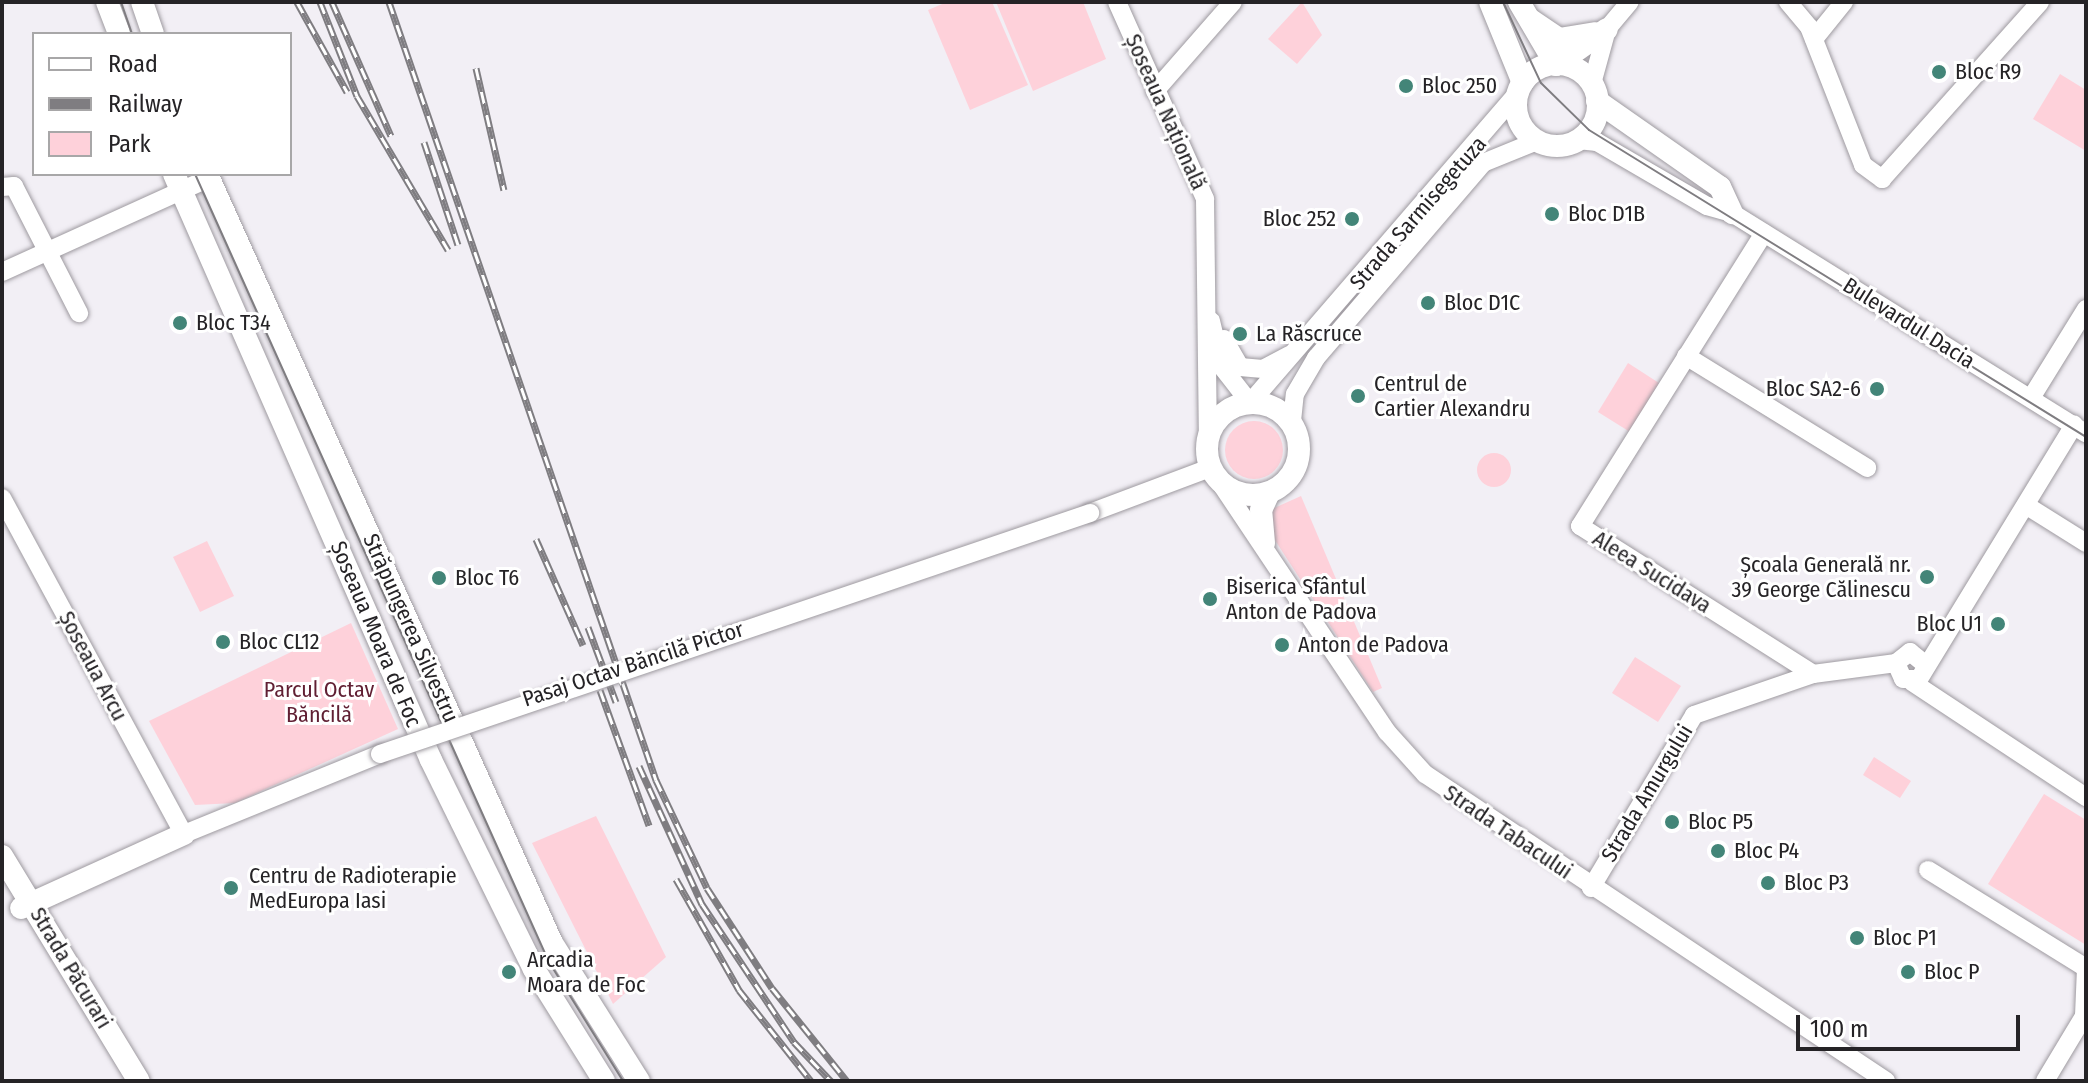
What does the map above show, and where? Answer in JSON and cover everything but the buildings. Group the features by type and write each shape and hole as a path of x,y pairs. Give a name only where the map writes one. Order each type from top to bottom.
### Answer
{"main road":[{"path":"107,2 118,32"},
{"path":"142,2 152,32"},
{"path":"1490,2 1520,87 1518,120 1537,141 1578,140 1594,122 1594,92"},
{"path":"1521,8 1559,39 1602,31"},
{"path":"1521,8 1556,65 1720,187 1732,213"},
{"path":"1520,87 1602,31"},
{"name":"Străpungerea Silvestru","path":"208,176 552,943 630,1078"},
{"name":"Șoseaua Moara de Foc","path":"177,182 431,760 534,969 604,1081"},
{"path":"1264,543 1260,520 1269,493 1297,464 1300,441 1292,421 1250,403 1227,412 1208,437 1210,468 1223,487 1269,493"},
{"path":"25,905 184,834"},
{"name":"Strada Păcurari","path":"2,856 25,905 125,1081"},
{"name":"Strada Păcurari","path":"2,882 25,905 139,1081"}],"street":[{"name":"Șoseaua Națională","path":"1117,2 1205,199 1211,286 1208,437"},
{"path":"1155,91 1233,2"},
{"path":"1594,92 1602,31 1630,2"},
{"path":"1788,2 1814,39 1863,165 1882,179 2040,2"},
{"path":"1814,39 1844,2"},
{"name":"Strada Sarmisegetuza","path":"1250,403 1302,348 1520,87"},
{"name":"Bulevardul Dacia","path":"1578,140 1597,142 1707,206 1732,213 2080,429"},
{"name":"Strada Sarmisegetuza","path":"1292,421 1295,394 1316,358 1483,163 1537,141"},
{"path":"2,272 177,182 208,176"},
{"path":"2,187 14,186 79,313"},
{"name":"Aleea Sucidava","path":"1764,233 1580,526 1813,674"},
{"path":"1211,286 1226,346 1240,367 1263,369 1302,348"},
{"path":"2031,398 2086,309"},
{"name":"Șoseaua Națională","path":"1211,321 1222,367 1250,403"},
{"path":"1686,356 1867,468"},
{"path":"1912,682 2059,452 2080,429"},
{"name":"Pasaj Octav Băncilă Pictor","path":"184,834 451,725 1090,513 1210,468"},
{"name":"Strada Tabacului","path":"1223,487 1415,764 1591,888 1886,1081"},
{"name":"Șoseaua Arcu","path":"2,498 184,834"},
{"path":"2027,506 2086,543"},
{"name":"Strada Amurgului","path":"1591,888 1694,715 1813,674 1896,663 1910,652 1925,664"},
{"path":"1896,663 1912,682 2086,797"},
{"path":"1928,870 2086,968 2084,1016 2045,1081"}],"green space":[{"path":"947,2 992,2 1028,85 970,110 928,10"},
{"path":"996,2 1083,2 1106,59 1033,91"},
{"path":"1302,2 1322,35 1297,64 1268,39"},
{"path":"2060,74 2086,90 2086,151 2033,119"},
{"path":"1628,363 1659,383 1630,432 1598,412"},
{"path":"1254,421 1265,423 1274,430 1281,439 1281,461 1274,470 1265,477 1254,479 1243,477 1234,470 1227,461 1225,450 1227,439 1234,430 1243,423"},
{"path":"1494,453 1506,458 1511,470 1506,482 1494,487 1482,482 1477,470 1482,458"},
{"path":"1301,496 1382,688 1373,692 1271,534 1272,509"},
{"path":"207,541 234,596 200,612 173,557"},
{"name":"Parcul Octav Băncilă","path":"351,623 398,729 235,803 195,805 149,721"},
{"path":"1635,657 1681,686 1658,722 1612,693"},
{"path":"1874,757 1911,781 1900,798 1863,775"},
{"path":"2044,794 2086,820 2086,945 1988,884"},
{"path":"596,816 666,957 613,1004 532,843"}],"tram line":[{"path":"121,2 131,32"},
{"path":"1503,2 1541,83 1589,130 2086,437"},
{"path":"196,176 549,962 623,1081"}],"railway":[{"path":"297,2 347,92"},
{"path":"320,2 357,96 448,250"},
{"path":"332,2 391,136"},
{"path":"389,2 656,780 707,888 772,988 847,1081"},
{"path":"476,68 504,190"},
{"path":"424,142 458,245"},
{"path":"536,539 583,645"},
{"path":"588,627 616,702"},
{"path":"600,690 649,825"},
{"path":"639,766 702,904 794,1042 831,1081"},
{"path":"676,879 739,990 811,1081"}],"place":[{"name":"Bloc R9","path":"1939,72"},
{"name":"Bloc 250","path":"1406,86"},
{"name":"Bloc D1B","path":"1552,214"},
{"name":"Bloc 252","path":"1352,219"},
{"name":"Bloc D1C","path":"1428,303"},
{"name":"Bloc T34","path":"180,323"},
{"name":"La Răscruce","path":"1240,334"},
{"name":"Bloc SA2-6","path":"1877,389"},
{"name":"Centrul de Cartier Alexandru","path":"1358,396"},
{"name":"Școala Generală nr. 39 George Călinescu","path":"1927,577"},
{"name":"Bloc T6","path":"439,578"},
{"name":"Biserica Sfântul Anton de Padova","path":"1210,599"},
{"name":"Bloc U1","path":"1998,624"},
{"name":"Bloc CL12","path":"223,642"},
{"name":"Anton de Padova","path":"1282,645"},
{"name":"Bloc P5","path":"1672,822"},
{"name":"Bloc P4","path":"1718,851"},
{"name":"Bloc P3","path":"1768,883"},
{"name":"Centru de Radioterapie MedEuropa Iasi","path":"231,888"},
{"name":"Bloc P1","path":"1857,938"},
{"name":"Arcadia Moara de Foc","path":"509,972"},
{"name":"Bloc P","path":"1908,972"}]}
